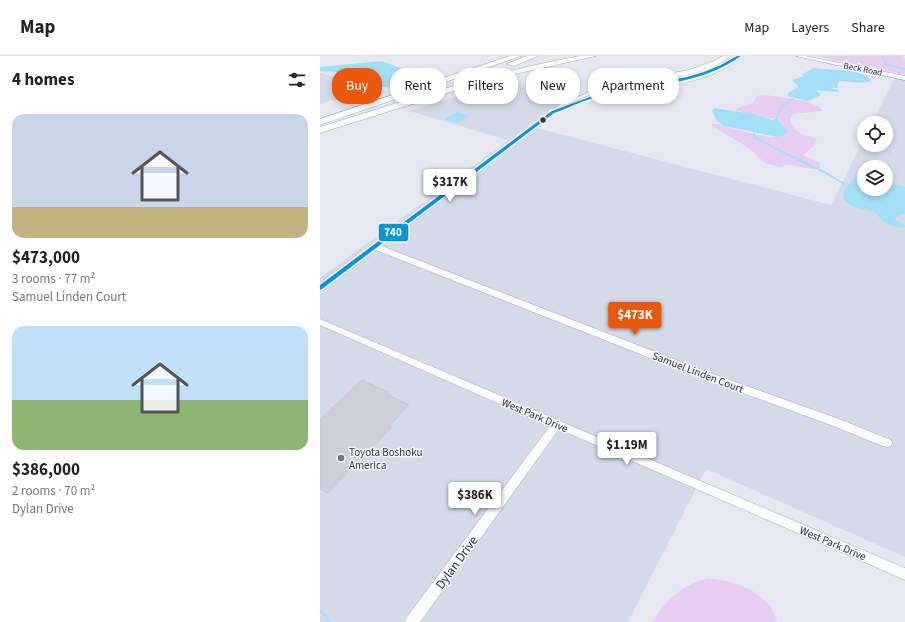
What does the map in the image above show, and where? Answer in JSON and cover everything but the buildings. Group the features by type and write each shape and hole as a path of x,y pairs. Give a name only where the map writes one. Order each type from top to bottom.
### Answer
{"highway":[{"path":"320,118 494,56"},
{"path":"320,122 518,56"},
{"path":"320,130 534,56"},
{"path":"320,130 489,77 528,67 592,56"}],"main road":[{"path":"679,73 713,64 727,56"},
{"path":"679,82 705,75 725,66 739,56"},
{"path":"320,288 553,112 588,98"}],"street":[{"name":"Beck Road","path":"798,56 905,78"},
{"name":"Samuel Linden Court","path":"376,247 699,373 835,422 887,443"},
{"name":"West Park Drive","path":"320,322 905,574"},
{"name":"Dylan Drive","path":"412,622 557,424"}],"shaded area":[{"path":"817,56 903,56 905,62 905,75"},
{"path":"905,57 905,557 706,469 628,622 320,622 320,278 508,140 409,111 432,104 446,104 446,100 454,97 454,104 518,104 518,84 526,86 526,104 559,104 529,126 831,205 858,152 893,152 893,116 876,116"},
{"path":"320,73 332,76 332,100 320,104"},
{"path":"766,95 805,101 820,107 822,111 793,114 790,119 794,127 800,133 817,139 813,147 803,155 820,163 820,168 812,169 789,165 779,167 765,163 747,147 712,126 712,124 719,124 764,136 784,136 786,128 780,123 779,120 735,110 754,102 756,96"},
{"path":"708,578 727,581 750,589 771,606 777,622 652,622 663,606 676,594 690,585"}],"water":[{"path":"382,61 400,68 390,68 390,87 382,87 382,68 332,68 332,72 320,71 320,67"},
{"path":"814,68 852,71 868,76 871,81 862,83 841,81 838,83 837,88 831,88 838,90 838,92 815,90 821,95 807,101 788,96 788,93 799,87 792,80 804,76 802,74"},
{"path":"714,108 753,114 772,120 777,118 788,131 784,136 777,137 724,126 717,121 712,111"},
{"path":"458,112 470,116 457,123 444,119"},
{"path":"857,178 857,196 893,196 893,184 905,187 905,214 899,215 894,219 905,225 904,228 887,224 875,212 853,207 843,199 846,187 850,182"}],"waterway":[{"path":"883,56 886,64 905,69"},
{"path":"777,118 780,108 794,98"},
{"path":"754,133 754,137 778,150"},
{"path":"778,150 826,173 849,187"},
{"path":"320,610 330,622"}],"transit line":[{"name":"740","path":"320,288 553,112 599,95 671,82 705,73 722,66 739,56"}],"place":[{"name":"Toyota Boshoku America","path":"341,458"}]}
